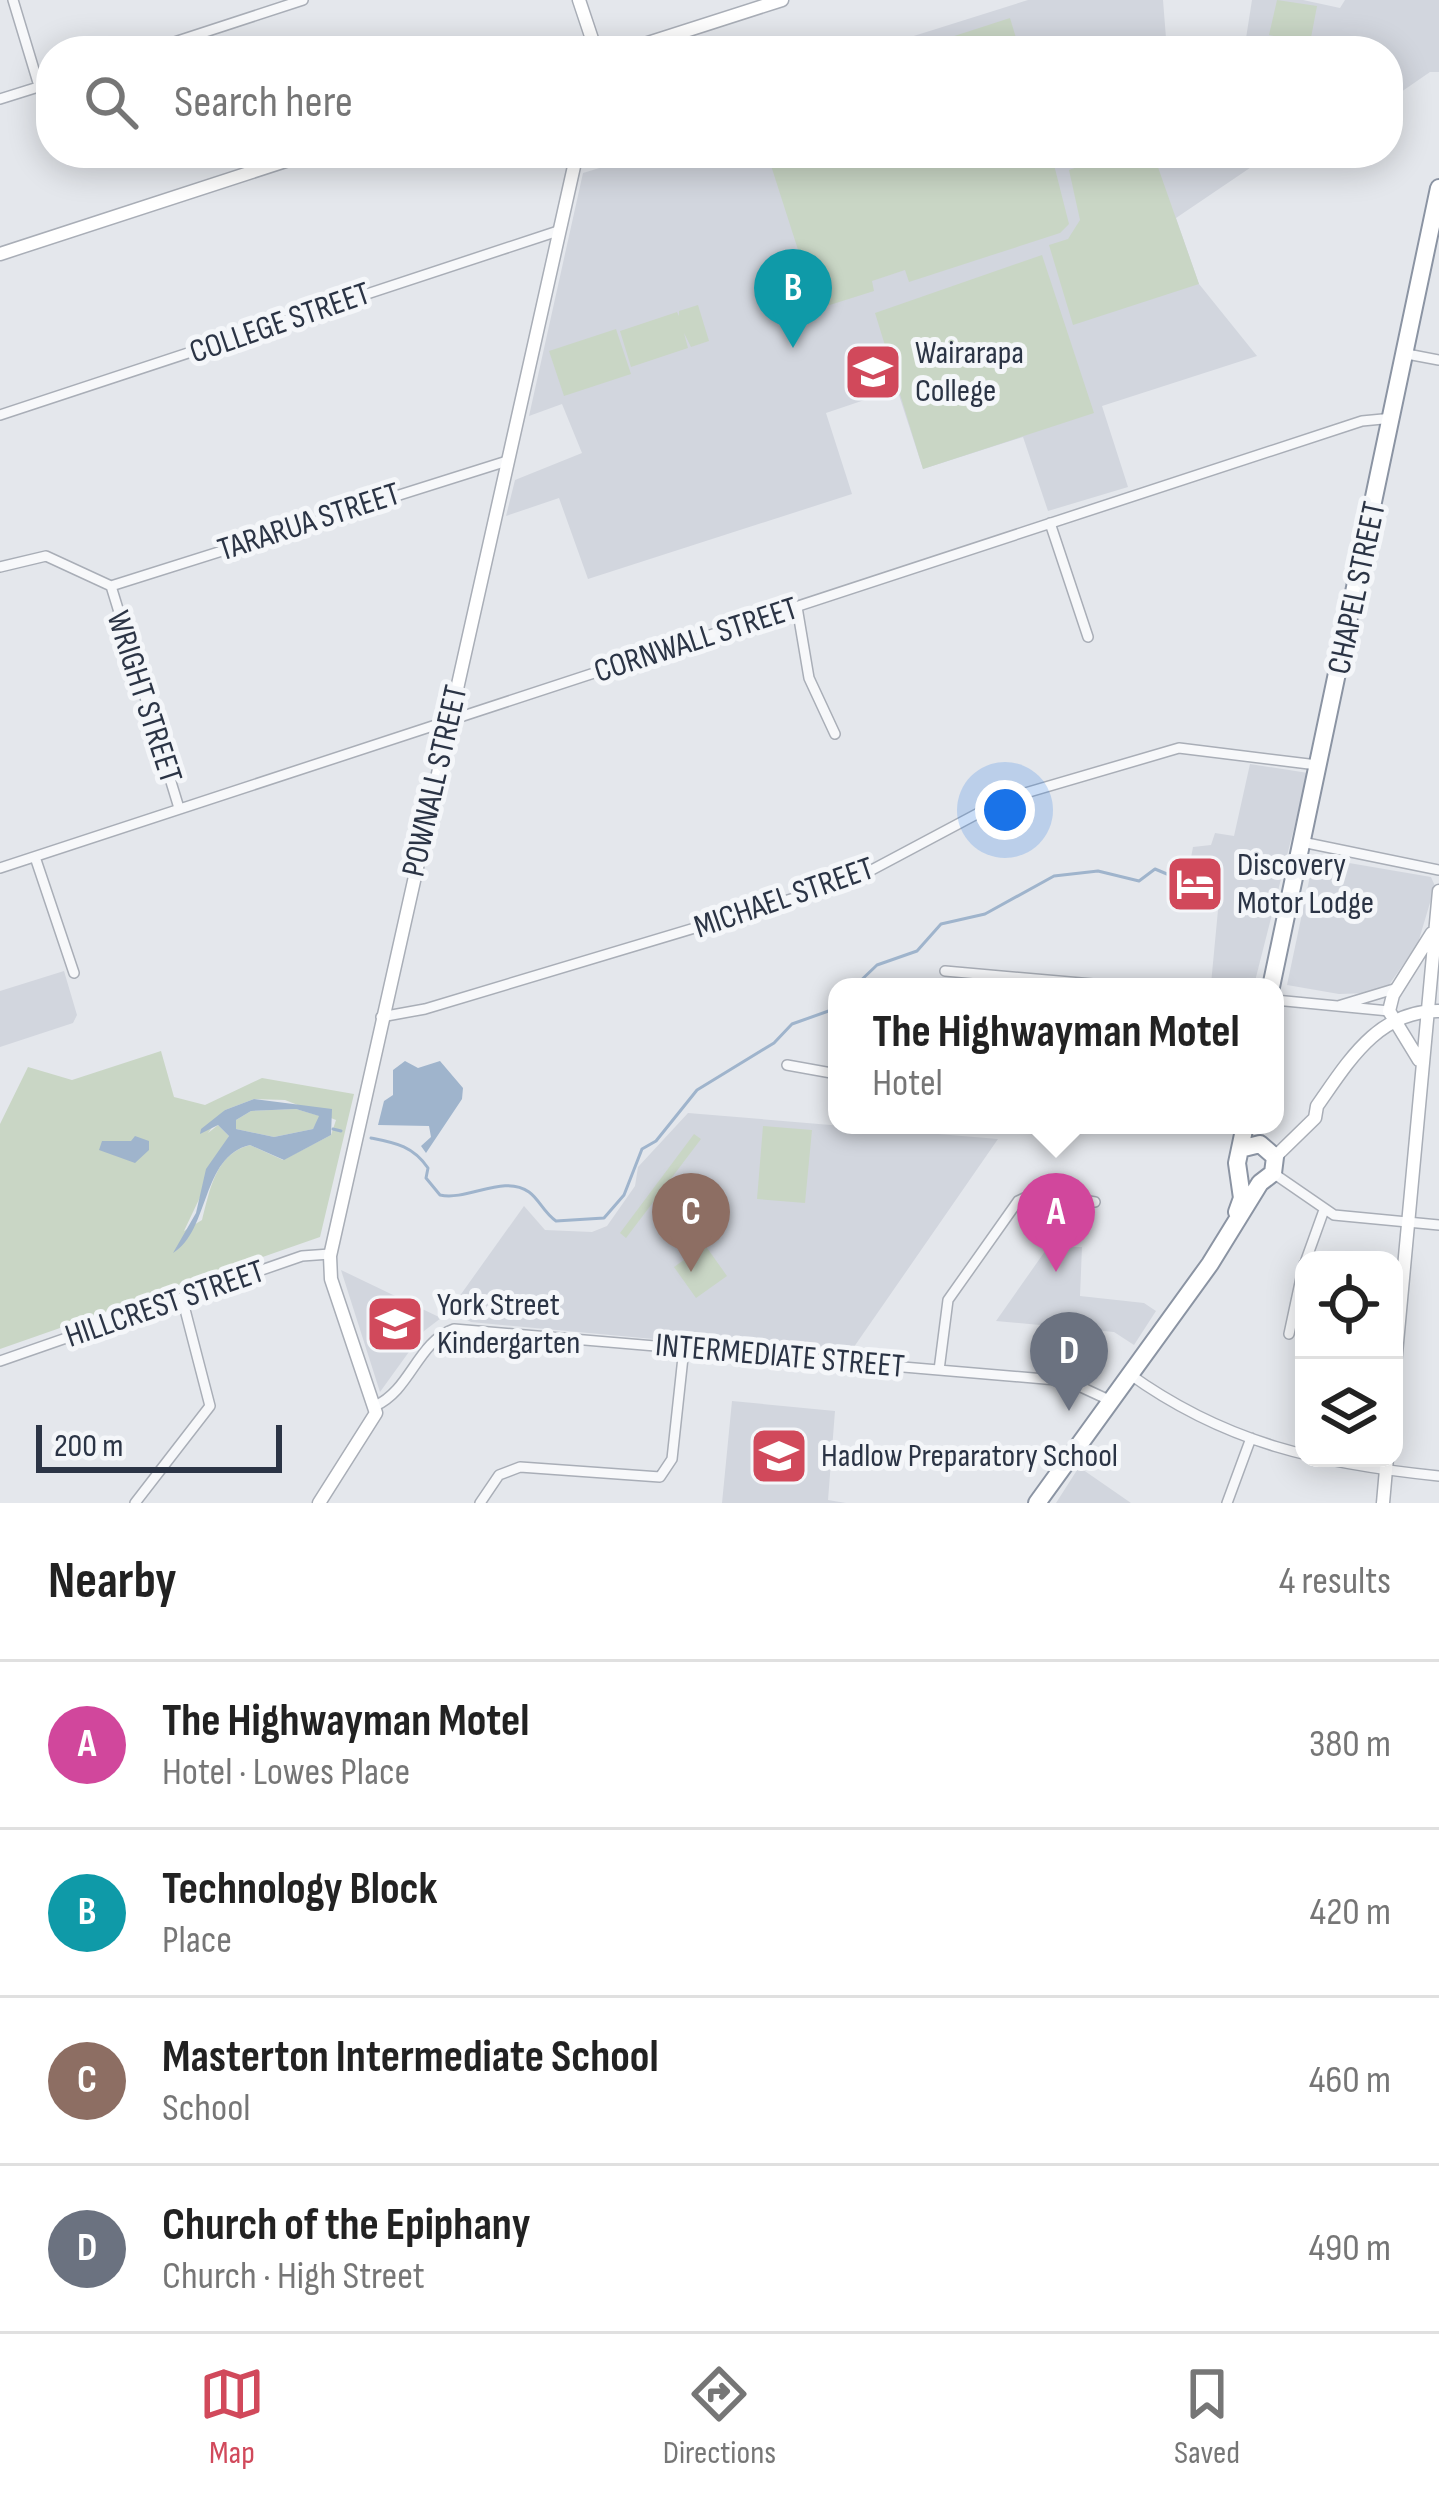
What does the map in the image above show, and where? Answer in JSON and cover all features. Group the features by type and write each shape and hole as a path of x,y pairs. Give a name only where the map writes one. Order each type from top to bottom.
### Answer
{"highway":[{"name":"CHAPEL STREET","path":"1273,978 1439,188"},
{"path":"1037,1503 1246,1212 1263,1158 1253,1134"},
{"path":"1241,1176 1263,1158"},
{"path":"1204,1269 1240,1208 1237,1163 1263,1158"}],"street":[{"path":"13,0 36,60"},
{"path":"193,36 303,0"},
{"path":"579,0 591,36"},
{"path":"670,36 782,0"},
{"path":"0,100 36,87"},
{"path":"0,254 264,168"},
{"name":"POWNALL STREET","path":"376,1406 333,1285 330,1254 574,168"},
{"name":"COLLEGE STREET","path":"0,415 559,231"},
{"path":"1407,354 1439,360"},
{"name":"CORNWALL STREET","path":"0,868 1362,421 1393,418"},
{"name":"TARARUA STREET","path":"111,586 507,461"},
{"path":"1050,523 1088,638"},
{"path":"0,568 46,556 111,586"},
{"name":"WRIGHT STREET","path":"111,586 179,808"},
{"path":"797,607 809,678 835,734"},
{"name":"MICHAEL STREET","path":"381,1017 425,1009 851,881 1005,799 1179,748 1318,766"},
{"path":"1302,842 1439,870"},
{"path":"35,857 74,974"},
{"path":"1395,1359 1421,1062 1434,1011 1432,932 1439,891"},
{"path":"1432,932 1399,986 1391,1016 1364,1043 1317,1106 1315,1118 1263,1158 1324,1210 1339,1216 1439,1226"},
{"path":"945,971 1025,978"},
{"path":"1338,1006 1399,986"},
{"path":"1284,1001 1391,1016 1434,1011"},
{"path":"1391,1016 1421,1062"},
{"path":"787,1065 828,1072"},
{"path":"939,1370 948,1300 1018,1201 1037,1192 1095,1202"},
{"path":"1309,1251 1324,1210"},
{"name":"HILLCREST STREET","path":"0,1361 302,1256 330,1254"},
{"path":"135,1503 210,1406 182,1298"},
{"path":"1289,1334 1295,1307"},
{"name":"INTERMEDIATE STREET","path":"376,1406 400,1388 446,1331 1078,1382 1109,1400"},
{"path":"480,1503 500,1475 520,1467 660,1477 672,1460 684,1348"},
{"path":"1128,1373 1184,1413 1295,1453"},
{"path":"319,1503 371,1430 376,1406"},
{"path":"1227,1503 1251,1438"},
{"path":"1383,1503 1386,1467"},
{"path":"1399,1467 1439,1476"}],"shaded area":[{"path":"1028,0 1163,0 1166,36 914,36"},
{"path":"1252,0 1303,0 1340,8 1345,0 1439,0 1439,72 1430,72 1403,91 1403,36 1246,36"},
{"name":"Wairarapa College","path":"600,168 1250,168 1176,218 1199,284 1257,356 1102,406 1128,487 1048,511 1023,437 923,469 897,389 826,413 852,494 588,579 559,498 506,516 515,480 582,453 562,404 529,416 583,173"},
{"path":"1250,764 1308,773 1256,978 1212,978 1218,910 1183,900 1193,847 1211,845 1215,833 1234,836"},
{"path":"1314,857 1431,877 1435,886 1418,943 1389,985 1371,993 1339,994 1287,985"},
{"path":"64,971 77,1015 73,1023 0,1047 0,991"},
{"path":"688,1113 828,1125 828,1134 998,1139 847,1357 471,1322 449,1311 524,1206 545,1230 592,1232 607,1226 635,1186 638,1167"},
{"path":"1048,1247 1082,1247 1080,1296 1144,1303 1156,1311 1134,1345 1114,1332 996,1321"},
{"name":"York Street Kindergarten","path":"341,1270 441,1318 424,1331 380,1392"},
{"name":"Hadlow Preparatory School","path":"732,1401 835,1411 828,1500 846,1503 722,1503"},
{"path":"1079,1467 1131,1503 1056,1503"}],"green space":[{"path":"1277,0 1317,6 1311,36 1269,35"},
{"path":"1010,18 1015,36 954,36"},
{"path":"772,168 1055,168 1069,224 1060,233 909,282 905,270 872,281 874,291 817,309"},
{"path":"1158,168 1199,284 1073,325 1049,245 1068,239 1080,220 1069,170"},
{"path":"1042,255 1094,413 923,469 875,313"},
{"path":"698,305 709,341 691,347 684,333 688,348 631,367 620,331 677,312 679,316 679,311"},
{"path":"616,329 631,374 564,396 549,351"},
{"path":"161,1051 174,1097 205,1105 262,1078 354,1094 320,1237 0,1349 0,1124 28,1067 72,1080","holes":["254,1099 285,1100 336,1120 331,1135 283,1160 250,1145 238,1150 216,1175 202,1220 184,1231 229,1136 218,1125 208,1133 225,1110"]},
{"path":"296,1109 320,1116 313,1129 274,1137 236,1129 236,1120 251,1111"},
{"path":"763,1126 812,1130 805,1203 757,1199"},
{"path":"694,1134 701,1139 626,1238 620,1233"},
{"path":"705,1245 727,1276 696,1298 674,1267"}],"water":[{"path":"405,1061 418,1068 440,1061 463,1088 462,1099 426,1153 421,1146 431,1137 429,1126 378,1125 384,1101 393,1095 393,1070"},
{"path":"254,1099 332,1109 331,1135 284,1160 250,1145 234,1152 214,1178 194,1228 173,1253 196,1213 206,1169 229,1136 218,1125 200,1134 201,1129 225,1110","holes":["296,1109 319,1116 313,1129 274,1137 236,1129 236,1120 251,1111"]},
{"path":"135,1136 149,1141 149,1150 135,1163 99,1150 102,1141 131,1141"}],"waterway":[{"path":"863,978 877,965 917,951 941,924 985,914 1054,876 1098,871 1139,881 1155,869 1186,882"},
{"path":"371,1138 410,1150 428,1168 426,1178 440,1195 519,1187 556,1221 604,1218 624,1195 642,1149 656,1141 697,1090 774,1043 792,1024 828,1011"},
{"path":"333,1129 341,1131"}],"place":[{"name":"Technology Block","path":"793,348"},
{"name":"Wairarapa College","path":"873,372"},
{"name":"Discovery Motor Lodge","path":"1195,884"},
{"name":"Masterton Intermediate School","path":"691,1272"},
{"name":"The Highwayman Motel","path":"1056,1272"},
{"name":"York Street Kindergarten","path":"395,1324"},
{"name":"Church of the Epiphany","path":"1069,1411"},
{"name":"Hadlow Preparatory School","path":"779,1456"}]}
